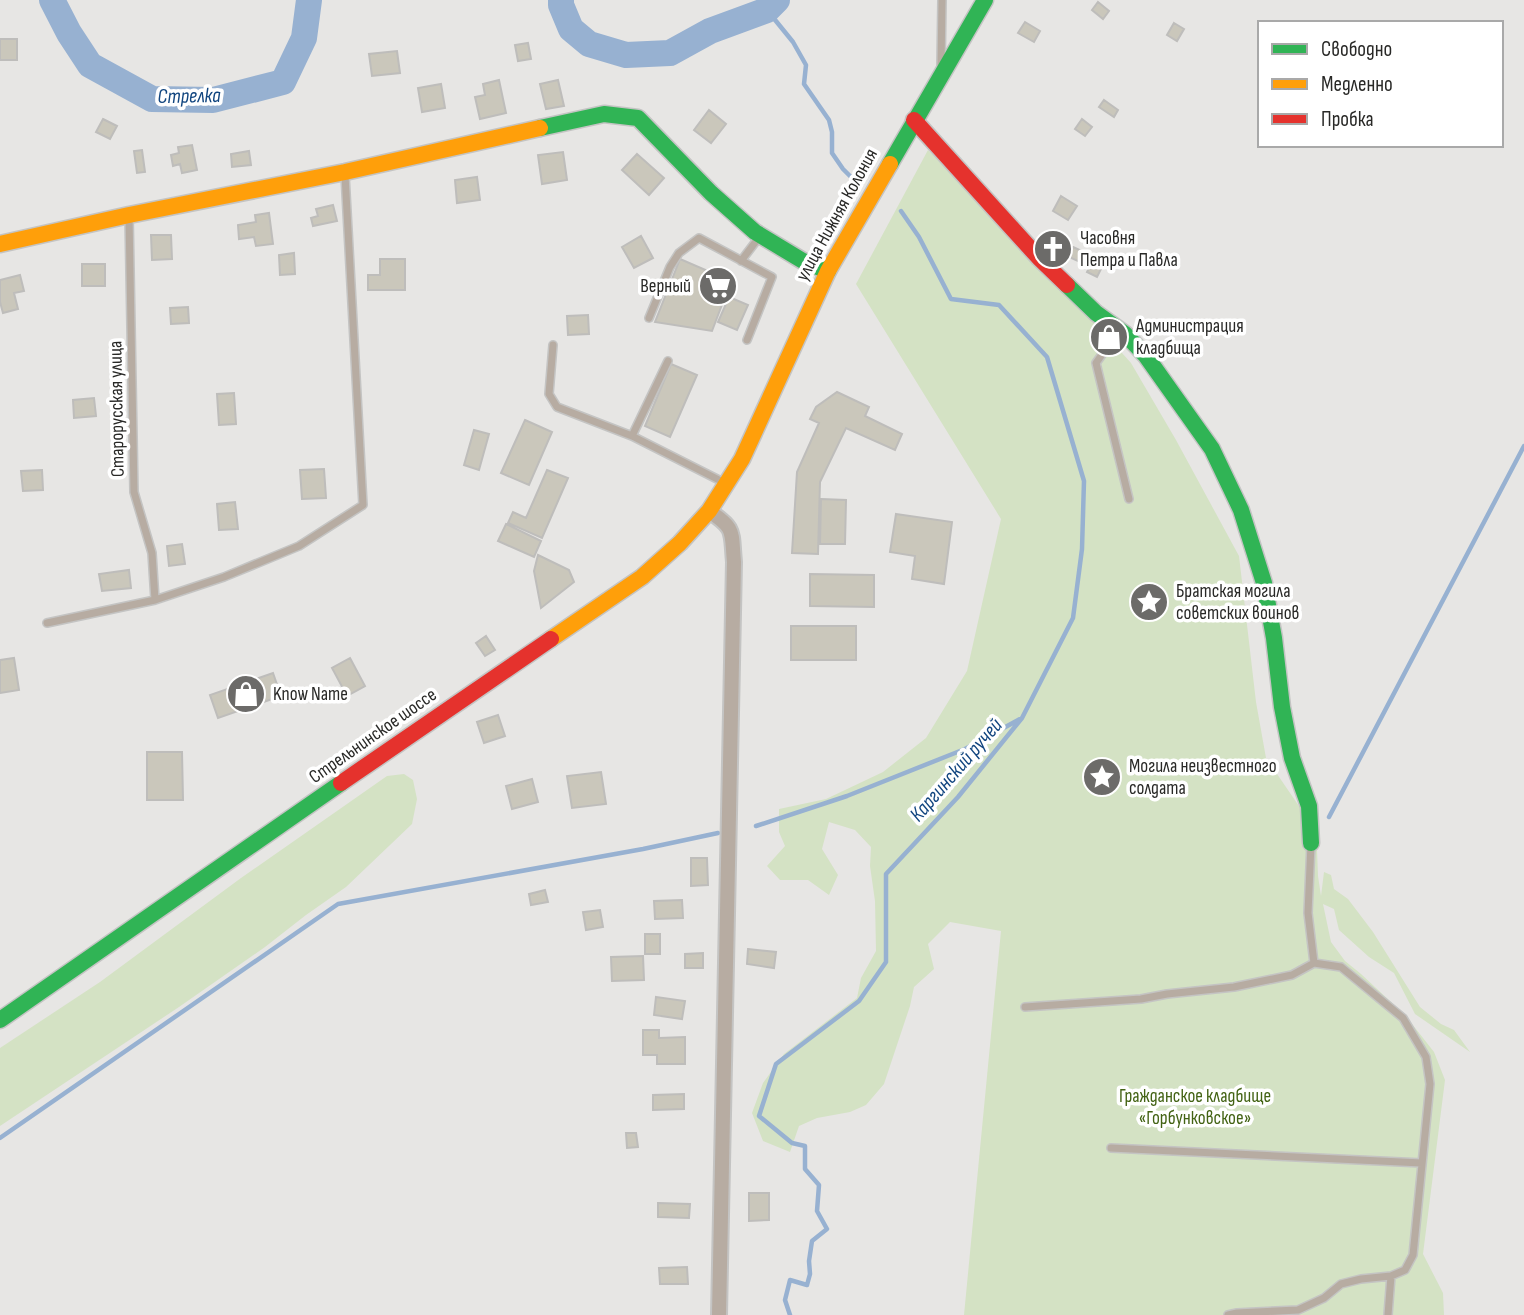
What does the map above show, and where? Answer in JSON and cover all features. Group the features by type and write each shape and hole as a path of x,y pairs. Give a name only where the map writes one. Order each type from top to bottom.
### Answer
{"street":[{"name":"улица Нижняя Колония","path":"742,459 828,271 985,0"},
{"path":"0,244 345,172 604,114 639,118 711,193 755,232 803,261 828,271"},
{"path":"914,120 1039,258 1146,356 1212,449 1241,510 1264,583 1292,758 1309,806 1311,843"},
{"name":"Стрельнинское шоссе","path":"0,1020 642,577 680,543 709,511 742,459"},
{"path":"709,511 725,522 731,531 734,562 719,1315"}],"lane":[{"path":"941,75 942,0"},
{"path":"47,623 155,600 224,578 299,546 363,505 345,172"},
{"name":"Старорусская улица","path":"129,215 134,492 152,553 155,600"},
{"path":"741,261 761,236"},
{"path":"649,318 679,253 699,238 772,277 747,340"},
{"path":"1119,330 1096,363 1129,499"},
{"path":"553,345 549,394 557,407 632,436 727,484"},
{"path":"632,436 668,361"},
{"path":"1311,843 1308,913 1314,963"},
{"path":"1025,1007 1141,999 1234,987 1292,975 1314,963 1341,967 1403,1018 1426,1056 1430,1084 1413,1255 1405,1270 1391,1276 1341,1284 1324,1298 1298,1310 1228,1315"},
{"path":"1111,1147 1422,1163"},
{"path":"1388,1315 1391,1276"}],"green space":[{"name":"Гражданское кладбище «Горбунковское»","path":"928,150 1080,306 1131,363 1239,556 1256,702 1266,758 1301,809 1317,849 1321,896 1324,872 1331,875 1334,889 1348,899 1373,932 1420,1007 1441,1024 1454,1030 1470,1052 1415,1014 1394,973 1369,957 1339,930 1334,909 1323,904 1331,942 1345,961 1405,1015 1434,1052 1445,1080 1423,1254 1443,1293 1444,1315 964,1315 1001,931 950,922 928,944 934,969 914,987 884,1084 866,1105 850,1112 817,1118 799,1126 790,1152 763,1141 752,1113 763,1083 784,1054 857,998 861,978 876,951 871,847 855,830 829,822 822,849 838,875 829,895 808,880 780,880 767,866 785,846 779,832 779,809 826,799 883,772 926,738 967,671 1001,519 856,284"},
{"path":"404,774 413,780 417,799 412,824 346,887 179,1007 0,1126 0,1048 100,982 241,878 387,776"}],"building":[{"path":"1098,2 1109,11 1103,19 1092,10"},
{"path":"1025,22 1040,31 1034,42 1018,33"},
{"path":"1174,23 1184,29 1177,41 1167,35"},
{"path":"0,39 17,39 17,60 0,60"},
{"path":"528,43 531,59 518,61 515,45"},
{"path":"397,51 400,73 372,76 369,54"},
{"path":"499,80 506,113 480,119 475,97 485,95 483,84"},
{"path":"558,80 564,106 546,109 540,84"},
{"path":"441,84 445,108 422,112 418,88"},
{"path":"1104,100 1118,110 1114,117 1099,107"},
{"path":"709,110 726,124 711,143 694,130"},
{"path":"103,119 117,126 110,139 96,132"},
{"path":"1082,119 1092,127 1085,136 1075,129"},
{"path":"192,145 197,170 182,173 180,164 173,166 171,155 179,153 178,147"},
{"path":"142,150 145,172 137,173 134,151"},
{"path":"249,151 251,165 232,167 231,154"},
{"path":"563,152 567,180 542,184 538,155"},
{"path":"637,154 664,178 649,195 622,170"},
{"path":"477,177 480,200 457,203 455,180"},
{"path":"1061,196 1077,206 1068,220 1053,211"},
{"path":"333,205 337,221 313,226 311,218 318,216 316,209"},
{"path":"269,213 273,244 256,246 254,237 239,239 238,225 256,222 255,215"},
{"path":"151,235 171,235 172,259 152,260"},
{"path":"641,236 653,258 634,268 622,247"},
{"name":"Часовня Петра и Павла","path":"1053,241 1059,243 1059,255 1053,257 1047,255 1045,249 1047,243"},
{"path":"1073,247 1084,252 1080,262 1069,257"},
{"path":"294,253 295,274 280,275 279,255"},
{"path":"380,259 405,259 405,290 368,290 368,275 380,275"},
{"path":"680,259 731,281 712,331 655,322"},
{"path":"1093,260 1103,265 1097,277 1087,272"},
{"path":"82,264 105,264 105,286 82,286"},
{"path":"20,275 24,291 14,293 18,309 3,313 0,280"},
{"path":"729,297 748,305 737,330 718,322"},
{"path":"188,307 189,323 171,324 170,308"},
{"path":"588,315 589,334 568,335 567,316"},
{"path":"671,364 697,375 670,437 645,426"},
{"path":"837,392 869,407 865,416 902,434 895,450 846,428 820,482 818,554 792,553 797,472 819,423 810,419 816,407"},
{"path":"234,393 236,424 219,425 217,394"},
{"path":"94,398 96,416 74,418 73,400"},
{"path":"525,420 552,432 529,485 501,473"},
{"path":"474,430 489,434 479,470 464,465"},
{"path":"324,469 326,498 302,499 300,470"},
{"path":"42,470 43,490 23,491 21,471"},
{"path":"547,470 568,478 542,538 508,523 513,512 526,518"},
{"path":"821,499 846,500 845,544 820,544"},
{"path":"235,502 238,529 219,530 217,504"},
{"path":"896,514 952,522 944,584 912,579 915,556 890,552"},
{"path":"506,524 541,541 534,557 498,541"},
{"path":"182,544 185,564 169,566 167,546"},
{"path":"538,555 569,570 574,582 541,608 534,571"},
{"path":"129,570 131,588 102,591 99,574"},
{"path":"810,574 874,575 874,607 810,606"},
{"path":"791,626 856,626 856,660 791,660"},
{"path":"486,636 495,650 485,656 476,643"},
{"path":"14,658 19,690 0,693 0,660"},
{"path":"350,658 365,686 347,696 332,668"},
{"path":"273,673 281,696 218,718 210,695"},
{"path":"498,715 505,736 484,743 477,722"},
{"path":"147,752 182,752 183,800 147,800"},
{"path":"601,772 606,804 572,808 567,776"},
{"path":"532,779 538,802 512,809 506,786"},
{"path":"691,858 707,858 708,885 691,886"},
{"path":"545,890 548,902 531,905 529,894"},
{"path":"682,900 683,918 655,919 654,901"},
{"path":"600,910 603,927 586,930 583,912"},
{"path":"645,934 660,934 660,954 645,954"},
{"path":"748,949 776,952 774,968 747,964"},
{"path":"703,953 703,968 685,968 685,954"},
{"path":"643,956 644,980 612,981 611,957"},
{"path":"656,997 685,1001 682,1019 654,1015"},
{"path":"643,1030 659,1030 659,1038 685,1037 685,1064 657,1064 657,1055 643,1055"},
{"path":"684,1094 684,1109 653,1110 653,1095"},
{"path":"626,1133 636,1133 638,1147 627,1148"},
{"path":"749,1193 769,1193 769,1220 749,1221"},
{"path":"658,1203 690,1204 689,1218 658,1217"},
{"path":"687,1267 688,1284 660,1284 659,1268"}],"waterway":[{"name":"Стрелка","path":"52,0 90,65 152,99 213,100 283,82 304,38 309,0"},
{"name":"Стрелка","path":"561,0 571,29 589,44 626,55 670,53 710,31 767,10 777,0"},
{"name":"Каргинский ручей","path":"767,10 793,42 806,65 804,84 829,120 832,153 853,179"},
{"name":"Каргинский ручей","path":"790,1315 785,1300 790,1280 807,1285 812,1241 827,1229 817,1211 819,1185 805,1169 805,1146 792,1143 759,1116 776,1064 859,1001 886,962 886,874 958,797 1022,718 1073,618 1082,549 1084,481 1047,357 999,305 951,299 919,237 901,211"},
{"path":"1329,817 1524,446"},
{"path":"756,826 847,796 965,749 1020,719"},
{"path":"0,1138 338,904 718,833"}],"traffic: fast":[{"path":"890,164 985,0"},
{"path":"540,128 604,114 638,118 711,193 755,232 803,261 828,271"},
{"path":"1067,285 1096,313 1125,334 1146,356 1212,449 1241,510 1264,583 1292,758 1309,806 1311,843"},
{"path":"0,1020 341,783"}],"traffic: slow":[{"path":"0,244 540,128"},
{"path":"551,639 642,577 680,543 709,511 742,459 828,271 890,164"}],"traffic: jam":[{"path":"914,120 1039,258 1067,285"},
{"path":"341,783 551,639"}],"place":[{"name":"Часовня Петра и Павла","path":"1053,249"},
{"name":"Верный","path":"718,286"},
{"name":"Администрация кладбища","path":"1109,337"},
{"name":"Братская могила советских воинов","path":"1149,602"},
{"name":"Know Name","path":"246,694"},
{"name":"Могила неизвестного солдата","path":"1102,777"}]}
